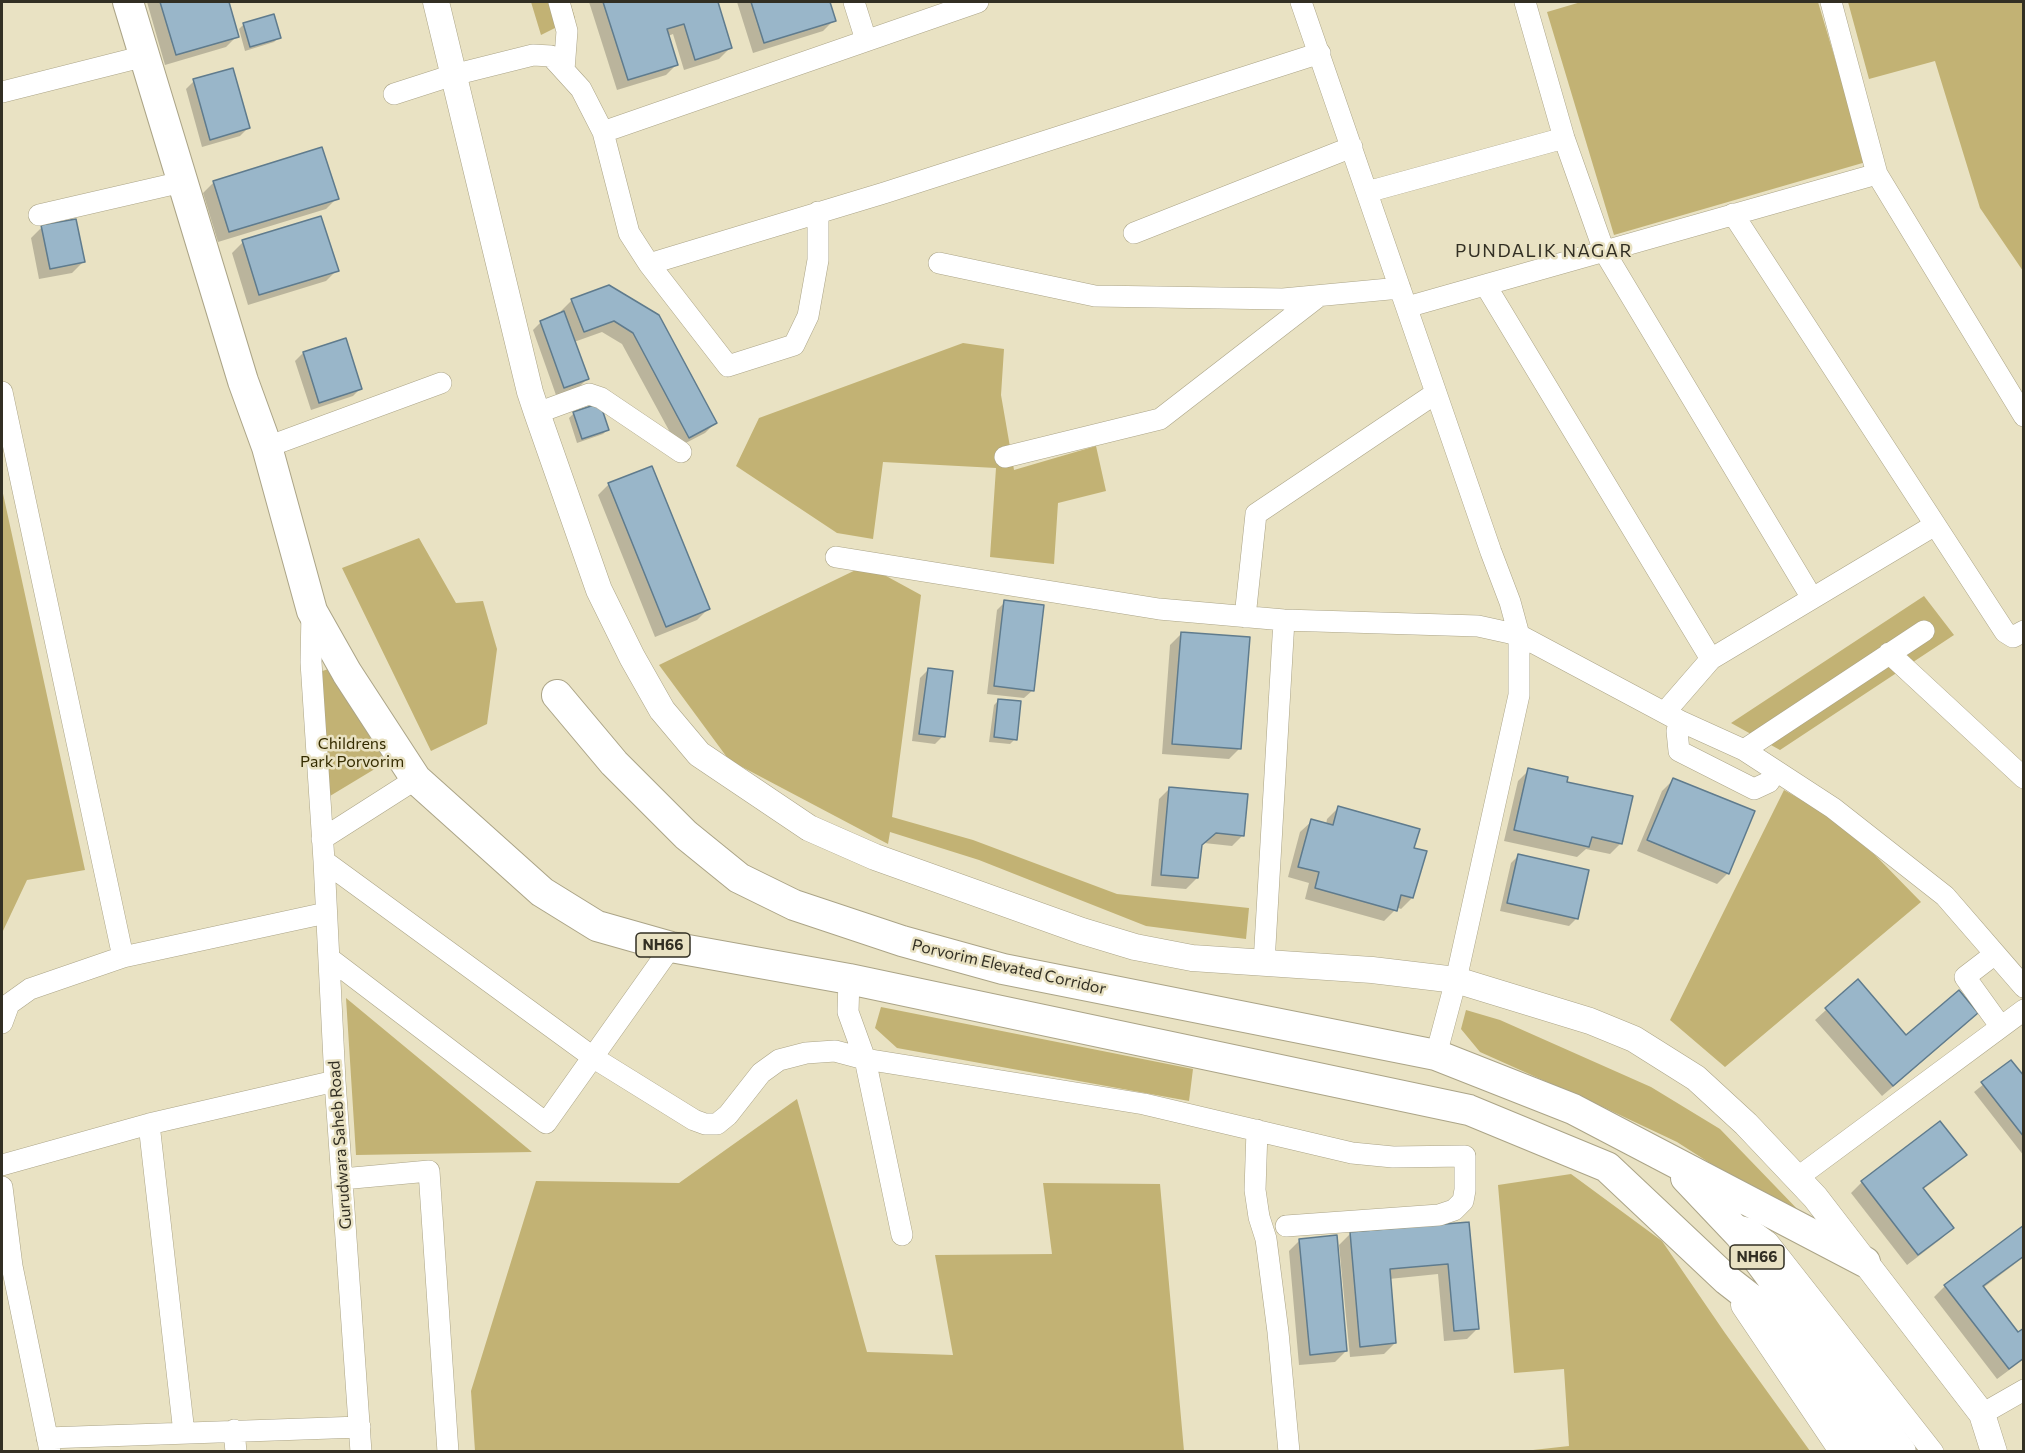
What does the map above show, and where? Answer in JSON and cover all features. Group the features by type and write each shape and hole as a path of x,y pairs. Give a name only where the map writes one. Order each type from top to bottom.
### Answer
{"highway":[{"name":"NH66","path":"128,2 243,381 267,447 312,611 347,673 416,779 542,892 597,926 671,947 849,979 1469,1110 1607,1167 1727,1280 1763,1308 1900,1452"},
{"name":"Porvorim Elevated Corridor","path":"557,695 614,763 686,835 739,878 794,905 902,941 1003,969 1436,1055"},
{"name":"NH66","path":"1436,1055 1573,1109 1666,1158 1740,1235 1826,1372 1868,1452"},
{"path":"1666,1158 1865,1262"}],"main road":[{"path":"436,2 537,413 599,590 632,657 662,710 699,754 808,828 875,857 1082,931 1135,947 1192,958 1372,970 1456,980 1590,1022 1634,1039 1696,1078 1746,1124 1815,1197 1982,1414 1994,1452"},
{"path":"1727,1280 1843,1452"}],"street":[{"path":"559,2 567,31 564,70"},
{"path":"854,2 866,40"},
{"path":"603,132 978,2"},
{"path":"1301,2 1510,602 1519,635 1519,695 1456,980 1436,1055"},
{"path":"1832,2 1877,174 2024,416"},
{"path":"1532,3 1564,138 1604,251 1812,598"},
{"path":"649,264 884,193 1320,53"},
{"path":"394,94 453,75 533,55 550,56 581,89 603,132 629,233 649,264 728,366 794,345 808,316 818,260 818,212"},
{"path":"2,92 144,56"},
{"path":"1367,192 1564,138"},
{"path":"1134,233 1352,147"},
{"path":"939,263 1095,296 1403,298 1486,286 1877,174"},
{"path":"39,215 182,182"},
{"path":"1733,214 2005,632 2013,637 2024,631"},
{"path":"1486,286 1711,659"},
{"path":"1005,457 1160,419 1320,296"},
{"path":"267,447 441,383"},
{"path":"2,392 123,957"},
{"path":"1245,617 1256,514 1436,393"},
{"path":"537,413 589,394 602,398 681,452"},
{"path":"1672,717 1711,659 1935,525"},
{"path":"836,558 1159,609 1284,620 1478,626 1519,635 1672,717 1744,750 1833,808 1945,896 2024,987"},
{"name":"Gurudwara Saheb Road","path":"312,611 311,662 335,1081 362,1452"},
{"path":"1264,963 1284,620"},
{"path":"1744,750 1924,631"},
{"path":"1889,653 2024,778"},
{"path":"1672,717 1677,731 1679,751 1754,789 1769,782 1775,771"},
{"path":"322,838 416,779"},
{"path":"324,861 594,1058 694,1120 705,1124 717,1124 729,1115 761,1073 779,1060 806,1053 835,1051 865,1059 1144,1104 1352,1153 1393,1157 1465,1156 1463,1201 1454,1210 1439,1215 1286,1226"},
{"path":"2,1023 9,1004 30,989 123,957 326,913"},
{"path":"329,958 546,1123 671,947"},
{"path":"1995,954 1965,976 2001,1027"},
{"path":"849,979 848,1012 865,1059 902,1235"},
{"path":"1797,1178 2024,1010"},
{"path":"2,1165 149,1124 335,1081"},
{"path":"149,1124 184,1433"},
{"path":"1257,1130 1255,1190 1259,1217 1266,1239 1278,1332 1289,1452"},
{"path":"342,1179 429,1171 448,1452"},
{"path":"2,1187 7,1267 49,1445 184,1433 360,1426"},
{"path":"1729,1224 1750,1229 1768,1242 1933,1452"},
{"path":"1982,1414 2024,1390"},
{"path":"234,1430 236,1452"}],"green space":[{"path":"531,2 570,2 575,18 541,35"},
{"path":"1581,2 1818,2 1866,162 1614,235 1547,12"},
{"path":"1848,2 2023,2 2023,271 1980,208 1935,61 1869,79"},
{"path":"963,343 1004,349 1001,395 1014,470 1096,446 1106,491 1058,503 1054,564 990,557 996,468 883,462 873,539 837,533 736,466 759,418"},
{"path":"2,489 85,870 27,880 2,933"},
{"path":"419,538 456,603 483,601 497,649 487,724 431,751 342,568"},
{"path":"866,565 921,595 892,817 973,840 1117,894 1249,908 1246,939 1146,926 979,860 890,832 888,844 729,760 659,665"},
{"path":"1924,596 1954,635 1780,750 1731,723"},
{"name":"Childrens Park Porvorim","path":"332,668 382,755 378,767 330,796 319,672"},
{"path":"1784,790 1823,812 1875,855 1921,902 1725,1067 1670,1020"},
{"path":"346,998 532,1152 356,1155"},
{"path":"881,1007 1193,1069 1189,1101 897,1048 875,1028"},
{"path":"1466,1010 1500,1020 1651,1087 1720,1129 1803,1215 1797,1219 1677,1142 1480,1052 1461,1029"},
{"path":"797,1099 867,1352 953,1355 935,1255 1052,1254 1043,1183 1160,1184 1184,1451 475,1451 471,1391 536,1181 679,1183"},
{"path":"1571,1174 1662,1241 1810,1451 1524,1451 1569,1446 1564,1369 1514,1373 1498,1185"}],"building":[{"path":"160,2 229,2 239,37 176,55"},
{"path":"603,2 718,2 732,48 695,60 684,24 667,29 678,65 628,80"},
{"path":"751,2 830,2 836,21 764,43"},
{"path":"274,14 281,38 250,47 243,23"},
{"path":"233,68 250,128 210,140 193,79"},
{"path":"322,147 339,199 229,232 213,181"},
{"path":"321,216 339,271 259,295 242,240"},
{"path":"76,219 85,262 50,269 41,225"},
{"path":"609,285 659,315 717,423 689,438 633,333 614,321 584,332 571,299"},
{"path":"564,311 589,379 564,388 540,321"},
{"path":"346,338 362,389 319,403 303,352"},
{"path":"600,403 609,430 582,439 573,412"},
{"path":"652,466 710,609 666,627 608,483"},
{"path":"1004,600 1044,605 1034,691 994,686"},
{"path":"1181,632 1250,637 1241,749 1172,744"},
{"path":"928,668 953,671 945,737 919,734"},
{"path":"998,699 1021,701 1017,740 994,737"},
{"path":"1528,768 1568,777 1567,782 1633,796 1622,844 1592,837 1589,847 1514,830"},
{"path":"1673,778 1755,811 1729,874 1647,840"},
{"path":"1169,787 1248,794 1244,836 1216,833 1202,845 1198,878 1161,875"},
{"path":"1338,806 1420,829 1414,848 1427,851 1413,898 1401,895 1397,911 1315,888 1319,872 1298,867 1311,819 1333,825"},
{"path":"1518,854 1589,870 1578,919 1507,903"},
{"path":"1858,979 1906,1035 1959,990 1978,1013 1893,1086 1825,1008"},
{"path":"2011,1060 2024,1076 2024,1137 1981,1082"},
{"path":"1940,1121 1967,1155 1923,1188 1954,1228 1918,1255 1861,1181"},
{"path":"1469,1222 1479,1329 1454,1331 1448,1264 1390,1269 1396,1343 1360,1347 1350,1232"},
{"path":"2024,1225 2024,1256 1983,1286 2018,1332 2024,1328 2024,1358 2009,1369 1944,1285"},
{"path":"1337,1235 1347,1351 1310,1355 1299,1239"}],"district":[{"name":"PUNDALIK NAGAR","path":"1544,251"}]}
